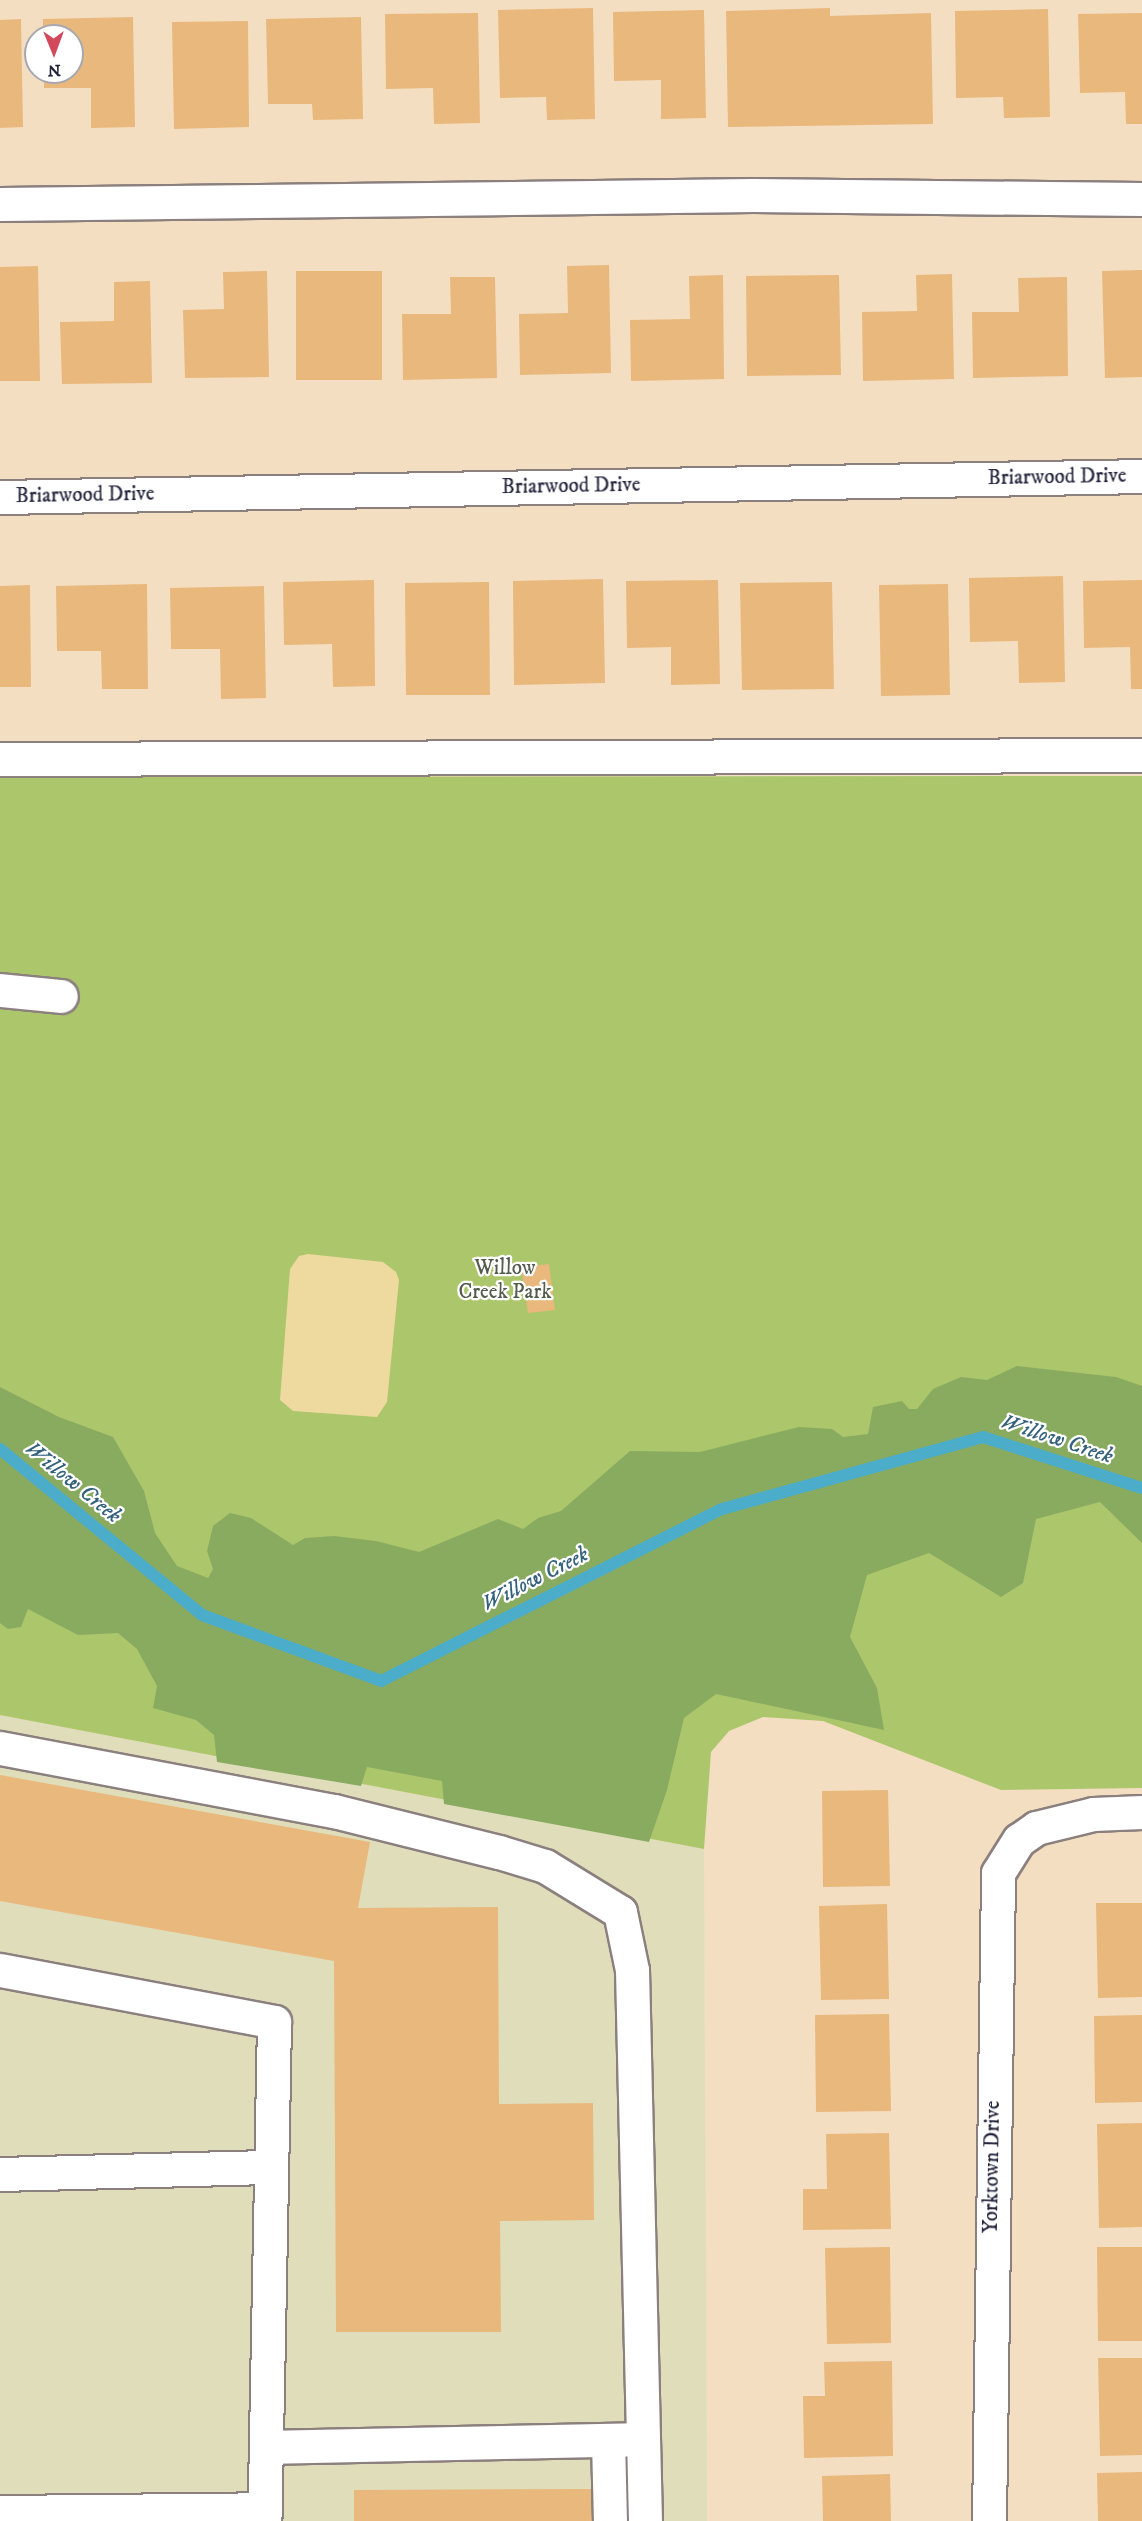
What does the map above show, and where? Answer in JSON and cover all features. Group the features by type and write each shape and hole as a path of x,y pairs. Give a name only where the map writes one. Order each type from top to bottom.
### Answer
{"street":[{"path":"0,204 753,195 1142,199"},
{"name":"Briarwood Drive","path":"0,496 1142,476"},
{"path":"0,759 1142,755"},
{"path":"0,990 61,996"},
{"path":"0,1748 334,1810 499,1852 544,1866 620,1912 632,1970 645,2521"},
{"name":"Yorktown Drive","path":"989,2521 995,1899 998,1873 1006,1856 1018,1840 1036,1828 1094,1814 1142,1812"},
{"path":"0,1970 274,2022 269,2167 268,2447 264,2515 0,2512"},
{"path":"0,2174 269,2167"},
{"path":"268,2447 643,2439"},
{"path":"608,2440 610,2521"}],"shaded area":[{"path":"0,1715 704,1849 707,2521 0,2521"}],"green space":[{"name":"Willow Creek Park","path":"1142,776 1142,1788 1001,1790 823,1721 763,1717 729,1731 711,1752 704,1849 0,1715 0,777"},
{"path":"1017,1366 1116,1377 1142,1386 1142,1543 1100,1502 1036,1519 1023,1583 1001,1597 929,1553 867,1575 850,1637 877,1688 884,1730 716,1694 684,1718 667,1790 649,1842 444,1804 442,1781 367,1767 361,1786 217,1762 214,1735 196,1720 153,1708 157,1686 137,1649 118,1633 78,1635 28,1609 21,1627 8,1629 0,1623 0,1387 59,1417 113,1437 144,1491 155,1533 177,1566 208,1578 213,1569 207,1551 213,1526 230,1513 251,1518 293,1545 305,1538 334,1536 376,1541 419,1552 498,1519 523,1529 538,1518 561,1511 630,1451 700,1452 799,1427 832,1429 843,1437 868,1434 873,1407 902,1401 909,1409 917,1409 933,1389 961,1377 987,1380"}],"sand":[{"path":"308,1254 383,1262 396,1272 399,1280 387,1402 377,1417 293,1411 280,1400 290,1269 299,1256"}],"building":[{"path":"593,8 595,119 547,120 546,97 500,98 498,10"},
{"path":"830,8 830,16 931,13 933,124 728,127 726,11"},
{"path":"1048,9 1050,117 1004,118 1003,97 956,98 955,11"},
{"path":"704,10 706,118 661,119 661,80 614,81 613,12"},
{"path":"478,13 480,123 434,124 433,88 386,89 385,14"},
{"path":"1142,13 1142,124 1126,124 1125,92 1080,93 1078,14"},
{"path":"133,17 135,127 91,128 91,88 44,88 44,84 84,84 84,24 43,24 43,19"},
{"path":"361,17 363,119 313,120 312,104 268,104 266,19"},
{"path":"21,19 23,127 0,128 0,20"},
{"path":"248,21 249,127 174,129 172,22"},
{"path":"609,265 611,373 520,375 519,314 568,313 567,266"},
{"path":"38,266 40,381 0,381 0,267"},
{"path":"1142,270 1142,377 1105,378 1102,271"},
{"path":"267,271 269,377 185,378 183,310 224,309 223,272"},
{"path":"296,271 382,271 382,380 296,380"},
{"path":"952,274 954,379 863,381 862,312 917,311 916,275"},
{"path":"723,275 724,379 631,381 630,320 690,319 689,276"},
{"path":"839,275 841,375 747,376 746,276"},
{"path":"450,277 495,277 497,378 403,380 402,314 451,314"},
{"path":"1067,277 1068,376 973,378 972,312 1019,312 1018,278"},
{"path":"150,281 152,383 62,384 60,322 114,321 114,282"},
{"path":"1063,576 1065,682 1019,683 1018,641 970,642 969,578"},
{"path":"603,579 605,683 514,685 513,581"},
{"path":"374,580 375,686 333,687 332,644 284,645 283,582"},
{"path":"718,580 720,684 671,685 671,647 627,648 626,581"},
{"path":"1142,580 1142,689 1131,689 1130,647 1084,648 1083,581"},
{"path":"489,582 490,695 406,695 405,583"},
{"path":"832,582 834,689 742,690 740,583"},
{"path":"147,584 148,689 102,689 101,651 57,651 56,586"},
{"path":"948,584 950,695 881,696 879,585"},
{"path":"30,585 31,687 0,687 0,586"},
{"path":"264,586 266,698 221,699 220,649 171,649 170,588"},
{"path":"549,1264 555,1310 528,1313 521,1267"},
{"path":"0,1775 370,1842 358,1908 498,1907 499,2104 593,2103 594,2220 500,2221 501,2332 336,2332 334,1961 0,1901"},
{"path":"888,1790 890,1886 823,1887 822,1791"},
{"path":"1096,1903 1142,1903 1142,1997 1098,1998"},
{"path":"887,1904 889,1999 821,2000 819,1906"},
{"path":"889,2014 891,2111 816,2112 815,2015"},
{"path":"1142,2015 1142,2102 1095,2103 1094,2016"},
{"path":"1142,2123 1142,2227 1099,2228 1097,2124"},
{"path":"889,2133 891,2229 803,2230 803,2189 827,2189 826,2134"},
{"path":"890,2247 891,2343 827,2344 825,2248"},
{"path":"1097,2247 1142,2247 1142,2341 1098,2341"},
{"path":"1098,2358 1142,2358 1142,2455 1100,2456"},
{"path":"892,2361 893,2456 804,2458 803,2396 825,2396 824,2362"},
{"path":"1142,2472 1142,2521 1098,2521 1097,2473"},
{"path":"890,2474 891,2521 823,2521 822,2476"},
{"path":"594,2489 594,2521 354,2521 354,2490"}],"waterway":[{"name":"Willow Creek","path":"0,1449 202,1615 381,1681 722,1509 983,1437 1142,1488"}]}
